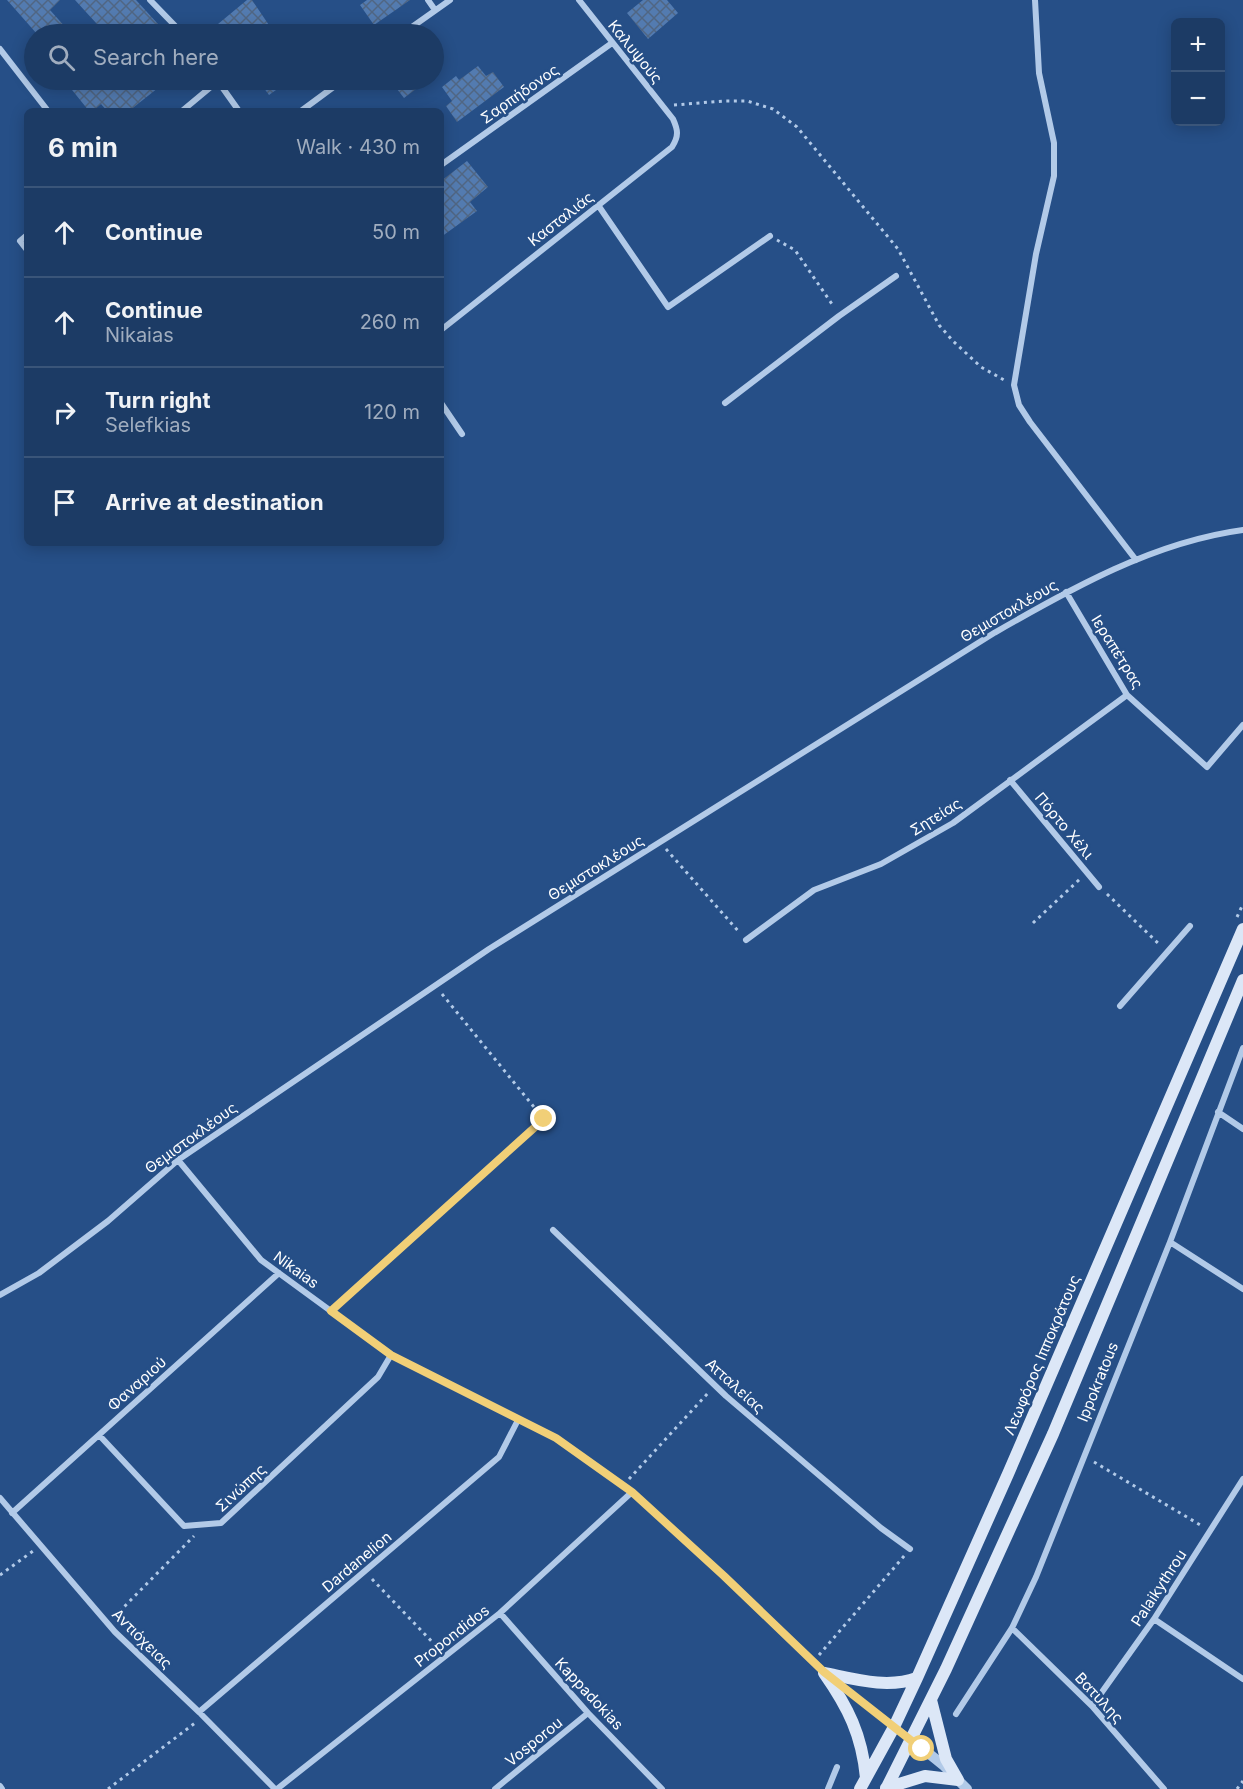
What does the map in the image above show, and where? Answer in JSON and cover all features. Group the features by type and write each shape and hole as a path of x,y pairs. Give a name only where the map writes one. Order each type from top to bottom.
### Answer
{"main road":[{"name":"Λεωφόρος Ιπποκράτους","path":"863,1784 917,1678 1008,1474 1075,1314 1243,929"},
{"path":"886,1788 931,1700 1053,1434 1243,980"},
{"path":"824,1672 874,1683 906,1682 917,1678"},
{"path":"824,1672 843,1699 859,1734 864,1758 863,1784"},
{"path":"931,1700 945,1759 962,1785"},
{"path":"886,1788 925,1776 962,1785"}],"street":[{"path":"150,0 173,24"},
{"path":"428,0 435,10"},
{"path":"416,24 450,0"},
{"name":"Καλυψούς","path":"579,0 673,119"},
{"path":"1035,0 1039,73 1054,142 1054,176 1036,254 1014,385 1018,405 1136,561"},
{"name":"Σαρπήδονος","path":"444,163 612,43"},
{"path":"0,50 24,80"},
{"path":"31,90 46,108"},
{"path":"185,108 206,90"},
{"path":"225,90 237,108"},
{"path":"305,108 329,90"},
{"name":"Κασταλιάς","path":"444,328 672,147 677,139 678,129 673,119"},
{"path":"598,205 668,307 770,236"},
{"path":"725,403 839,316 896,276"},
{"path":"444,407 462,434"},
{"name":"Θεμιστοκλέους","path":"0,1295 39,1273 108,1221 178,1160 489,948 994,633 1066,592 1136,561 1199,538 1243,530"},
{"name":"Ιεραπέτρας","path":"1066,592 1127,695 1207,767 1243,725"},
{"name":"Σητείας","path":"746,940 814,890 881,864 952,823 1127,695"},
{"name":"Πόρτο Χέλι","path":"1011,780 1099,886"},
{"path":"1120,1006 1190,926"},
{"name":"Ippokratous","path":"956,1714 1012,1628 1036,1577 1170,1242 1243,1048"},
{"path":"1218,1112 1243,1129"},
{"path":"331,1311 544,1119"},
{"name":"Nikaias","path":"178,1160 261,1260 391,1355 556,1438 624,1485 724,1576 824,1672 911,1739"},
{"name":"Ατταλείας","path":"553,1230 715,1385 881,1528 910,1550"},
{"path":"1170,1242 1243,1290"},
{"name":"Φαναριού","path":"12,1513 279,1273"},
{"name":"Σινώπης","path":"201,1525 221,1523 378,1377 391,1355"},
{"name":"Dardanelion","path":"202,1714 499,1457 518,1420"},
{"path":"99,1435 184,1526 201,1525"},
{"name":"Palaikythrou","path":"1092,1706 1154,1619 1243,1479"},
{"name":"Propondidos","path":"276,1789 500,1613 632,1492"},
{"name":"Αντιόχειας","path":"0,1498 107,1623 276,1789"},
{"name":"Kappadokias","path":"500,1613 588,1713 662,1789"},
{"path":"1154,1619 1243,1679"},
{"name":"Βατυλης","path":"1012,1628 1092,1706 1164,1789"},
{"name":"Vosporou","path":"495,1789 588,1713"},
{"path":"911,1739 962,1785"},
{"path":"828,1789 837,1767"}],"path":[{"path":"663,106 724,100 747,101 773,109 797,127 898,249 939,324 952,341 981,367 1014,385"},
{"path":"770,236 795,250 839,316"},
{"path":"660,842 746,940"},
{"path":"1033,923 1087,872"},
{"path":"1099,886 1167,952"},
{"path":"435,985 544,1119"},
{"path":"624,1485 715,1385"},
{"path":"1084,1457 1210,1531"},
{"path":"107,1623 190,1542 201,1525"},
{"path":"0,1575 40,1546"},
{"path":"813,1662 910,1550"},
{"path":"364,1572 446,1656"},
{"path":"108,1789 202,1714"},
{"path":"1237,1789 1243,1781"}],"building":[{"path":"7,0 60,0 50,10 63,24 28,24"},
{"path":"75,0 136,0 158,24 133,24 97,24"},
{"path":"247,0 252,0 268,24 218,24"},
{"path":"367,0 410,0 375,24 360,5"},
{"path":"643,0 667,0 678,13 648,39 627,13"},
{"path":"478,66 486,76 493,72 504,87 457,122 446,106 452,101 444,90 444,85 456,76 459,80"},
{"path":"72,90 155,90 133,108 104,108 101,104 96,108 87,108"},
{"path":"265,90 276,90 269,95"},
{"path":"398,90 415,90 404,98"},
{"path":"467,161 488,187 470,202 477,211 444,235 444,179"}],"route":[{"path":"544,1119 331,1311 391,1355 556,1438 632,1492 824,1672 922,1749"}]}
